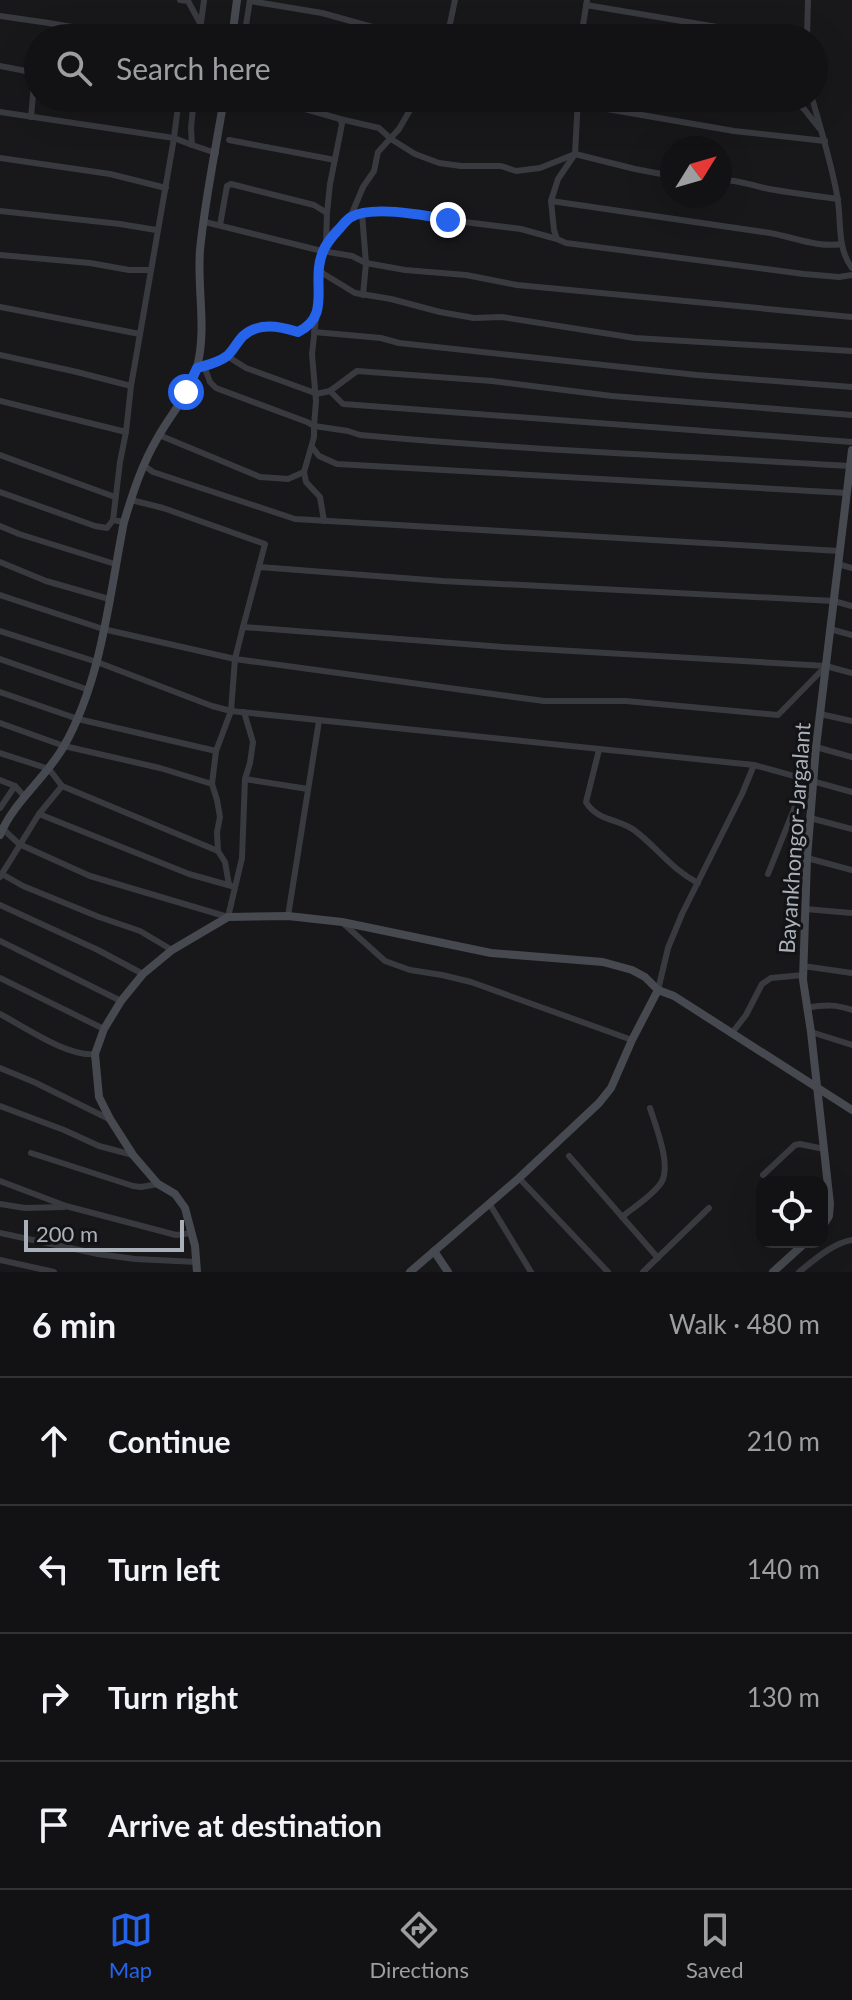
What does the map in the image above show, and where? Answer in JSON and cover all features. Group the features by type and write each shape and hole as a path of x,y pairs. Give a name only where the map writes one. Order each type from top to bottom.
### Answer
{"street":[{"path":"180,0 188,1 200,24"},
{"path":"200,24 204,0"},
{"path":"234,24 237,0"},
{"path":"246,24 250,0 322,13 362,24"},
{"path":"450,24 455,0"},
{"path":"807,24 808,0"},
{"path":"583,24 587,2 707,24"},
{"path":"0,16 55,24"},
{"path":"0,66 24,71"},
{"path":"0,112 174,138 216,153"},
{"path":"31,117 32,112"},
{"path":"0,492 95,526 107,528 111,525 177,112"},
{"path":"192,145 193,112"},
{"path":"222,112 199,276 201,367 143,465 124,522 97,662 78,719 49,769 13,812 1,832 19,844 90,876 228,917 288,916 342,922 491,953 603,962 632,970 658,990 674,996 852,1110"},
{"path":"316,112 379,128 415,154 439,163 501,166 516,171 540,168 575,154 660,174"},
{"path":"324,521 320,497 306,482 304,472 312,447 314,426 316,394 312,354 322,251 350,218 363,187 374,171 378,152 399,129 409,112"},
{"path":"557,239 551,201 558,179 575,154 577,112"},
{"path":"635,112 734,131 825,141"},
{"path":"806,112 821,131"},
{"path":"816,112 838,199 842,244 852,268"},
{"path":"326,243 327,213 342,124 340,119"},
{"path":"229,140 335,160"},
{"path":"0,158 110,174 166,188"},
{"path":"732,181 838,199"},
{"path":"220,225 224,193 231,184 314,205 327,213"},
{"path":"551,201 776,234 815,244 842,244"},
{"path":"0,211 156,230"},
{"path":"350,218 362,214 409,212 521,229 566,243 804,274 852,275"},
{"path":"362,214 366,263 363,295"},
{"path":"205,222 405,270 466,275 517,285 852,317"},
{"path":"0,255 151,270"},
{"path":"319,271 355,293 474,318 502,317 635,338 852,351"},
{"path":"0,307 140,334"},
{"path":"201,367 227,356 244,335 260,326 298,332 316,318"},
{"path":"314,332 697,375 852,387"},
{"path":"0,355 131,386"},
{"path":"227,356 246,368 316,394 330,391 357,371 852,415"},
{"path":"201,367 216,388 314,426 360,435 507,447 850,466"},
{"path":"330,391 343,404 852,442"},
{"path":"0,401 126,432"},
{"path":"159,435 260,477 288,479 304,472"},
{"path":"312,447 319,456 337,464 848,500"},
{"name":"Bayankhongor-Jargalant","path":"827,1176 803,971 805,909 810,780 852,452"},
{"path":"0,455 115,497"},
{"path":"143,465 153,472 295,519 840,551"},
{"path":"131,500 265,544 235,659 231,711 216,751 212,784 220,817 218,851 225,862 232,886"},
{"path":"113,520 124,522"},
{"path":"0,526 115,564"},
{"path":"842,535 852,538"},
{"path":"0,562 46,581 109,599"},
{"path":"838,564 852,568"},
{"path":"259,567 442,581 834,601 852,606"},
{"path":"0,595 103,629 235,659 544,701 626,701 778,715 826,666"},
{"path":"243,627 503,647 826,666 852,673"},
{"path":"830,629 852,635"},
{"path":"0,631 97,662 231,711 754,765 852,792"},
{"path":"0,659 89,690"},
{"path":"0,692 78,719 216,751"},
{"path":"228,917 232,886 242,858 245,779 253,742 244,712"},
{"path":"820,714 852,721"},
{"path":"288,916 319,721"},
{"path":"0,723 64,746 160,768 212,784"},
{"path":"816,747 852,757"},
{"path":"599,750 586,802 590,809 607,820 632,829 682,875 698,883"},
{"path":"0,753 49,769 62,786 218,851"},
{"path":"410,1272 519,1178 611,1088 658,990 668,948 754,765"},
{"path":"245,779 308,789"},
{"path":"0,780 15,786 25,797"},
{"path":"768,874 810,780"},
{"path":"0,808 15,786"},
{"path":"62,786 39,814 1,875 140,931 172,950"},
{"path":"39,814 189,874 232,886"},
{"path":"810,818 852,829"},
{"path":"807,858 852,870"},
{"path":"0,905 143,974"},
{"path":"805,909 852,913"},
{"path":"197,1272 185,1208 175,1194 158,1184 133,1155 110,1119 99,1097 95,1054 104,1029 143,974 172,950 228,917"},
{"path":"342,922 385,961 410,970 471,982 632,1040"},
{"path":"0,941 121,1001"},
{"path":"732,1033 746,1015 756,992 771,978 803,971 852,973"},
{"path":"0,978 104,1029"},
{"path":"807,1008 826,1004 852,1010"},
{"path":"0,1014 59,1045 84,1055 95,1054"},
{"path":"811,1032 852,1045"},
{"path":"0,1068 110,1119"},
{"path":"0,1106 99,1146 133,1155"},
{"path":"622,1217 659,1186 665,1176 662,1148 650,1108"},
{"path":"763,1175 795,1145 824,1149"},
{"path":"31,1153 133,1186 158,1184"},
{"path":"569,1156 658,1258"},
{"path":"519,1178 608,1272"},
{"path":"0,1181 66,1206 176,1235 192,1233"},
{"name":"Bayankhongor-Jargalant","path":"828,1186 828,1218"},
{"path":"489,1203 531,1272"},
{"path":"0,1204 25,1208 66,1206"},
{"path":"643,1272 709,1208"},
{"path":"0,1233 98,1254 197,1262"},
{"path":"799,1272 834,1247 852,1240"},
{"path":"773,1272 799,1248"},
{"path":"434,1251 448,1272"},
{"path":"0,1260 54,1272"}],"route":[{"path":"186,392 197,368 227,356 244,335 260,326 298,332 316,318 322,251 350,218 362,214 409,212 448,220"}]}
